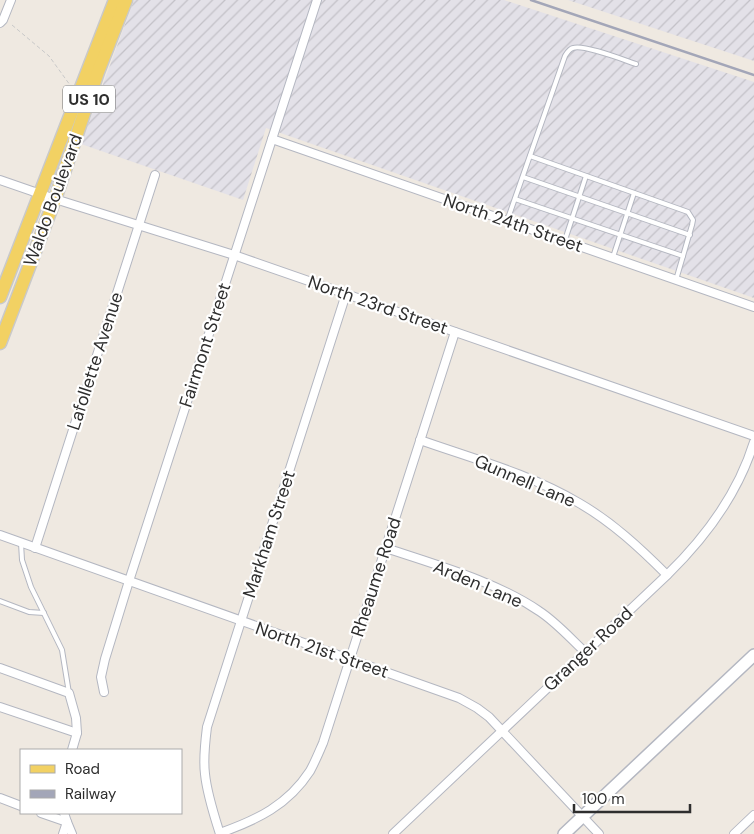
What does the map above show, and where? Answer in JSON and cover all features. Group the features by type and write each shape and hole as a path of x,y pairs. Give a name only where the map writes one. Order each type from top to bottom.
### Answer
{"main road":[{"name":"Waldo Boulevard","path":"0,297 115,0"},
{"name":"Waldo Boulevard","path":"0,343 55,198 98,72 126,0"}],"street":[{"path":"0,23 11,0"},
{"name":"Fairmont Street","path":"104,692 101,676 128,581 317,0"},
{"name":"North 24th Street","path":"272,139 754,307"},
{"name":"Lafollette Avenue","path":"35,548 155,175"},
{"name":"North 23rd Street","path":"0,180 234,255 754,436"},
{"name":"Markham Street","path":"220,833 211,806 205,774 204,752 207,727 346,294"},
{"name":"Rheaume Road","path":"220,833 244,824 274,809 301,783 314,763 323,743 455,332"},
{"name":"Gunnell Lane","path":"420,440 526,477 580,503 622,533 667,575"},
{"name":"Granger Road","path":"393,834 667,575 699,542 724,509 748,460 754,442"},
{"name":"North 21st Street","path":"0,535 459,698 489,717 599,834"},
{"name":"Arden Lane","path":"386,548 476,580 516,597 547,617 584,652"},
{"path":"564,834 754,655"},
{"path":"0,668 69,693 76,718 77,733 72,749"},
{"path":"0,706 77,733"},
{"path":"0,798 20,806"},
{"path":"44,814 67,822"},
{"path":"64,814 72,834"},
{"path":"734,834 754,815"},
{"path":"63,834 67,822"}],"lane":[{"path":"507,221 565,56 569,50 574,47 584,47 636,64"},
{"path":"530,156 688,212 693,220 676,280"},
{"path":"565,241 586,176"},
{"path":"523,177 690,235"},
{"path":"612,258 634,193"},
{"path":"515,199 683,256"},
{"path":"21,543 22,560 31,587 62,650 69,693"},
{"path":"0,601 29,612 44,613"}],"path":[{"path":"12,25 49,56 73,90"}],"shaded area":[{"path":"134,0 504,0 754,82 754,298 266,128 243,200 81,144"},
{"path":"568,0 754,0 754,61"}],"railway":[{"path":"531,0 754,75"}]}
